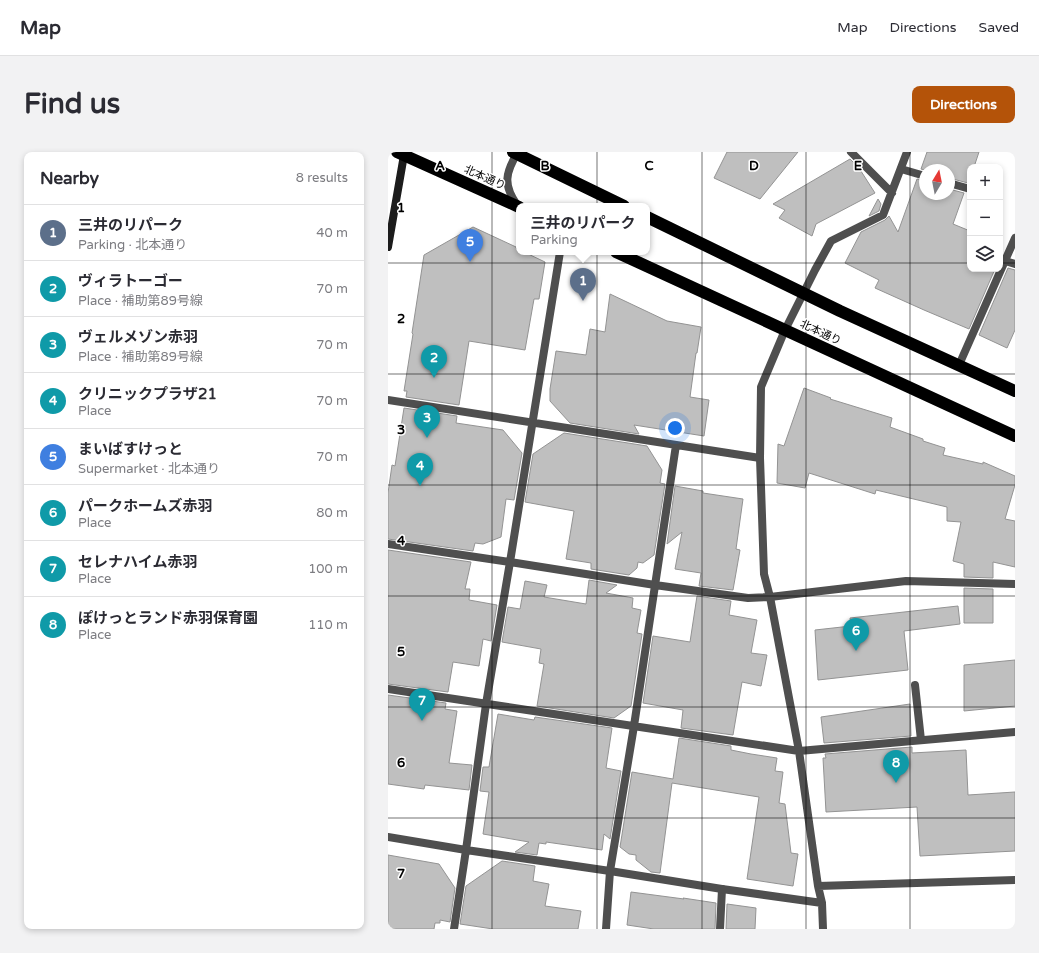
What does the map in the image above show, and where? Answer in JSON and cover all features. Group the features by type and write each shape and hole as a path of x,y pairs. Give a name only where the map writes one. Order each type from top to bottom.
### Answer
{"highway":[{"name":"北本通り","path":"401,153 516,205"},
{"path":"516,153 618,203"},
{"path":"650,218 804,294 1015,391"},
{"name":"北本通り","path":"622,255 1015,436"}],"street":[{"path":"851,152 892,193"},
{"path":"823,929 822,903 818,886 799,751 770,597 764,574 760,458 761,387 785,330 831,241 883,215 907,152"},
{"path":"388,246 401,153"},
{"path":"516,153 510,169 508,187 511,196 516,203"},
{"path":"901,169 919,174"},
{"path":"955,184 967,187"},
{"path":"959,365 1015,238"},
{"path":"454,929 486,704 560,255"},
{"path":"1005,261 1015,264"},
{"path":"388,400 760,458"},
{"path":"606,929 610,871 634,726 676,446"},
{"path":"388,544 748,598 770,597 906,581 1015,584"},
{"path":"914,685 920,740"},
{"path":"388,689 799,751 1015,732"},
{"path":"388,837 822,903"},
{"path":"818,886 1015,880"},
{"path":"720,929 722,889"}],"building":[{"path":"727,152 798,152 760,199 714,178"},
{"path":"927,152 979,152 975,164 967,164 967,183 955,180 955,164 923,164"},
{"path":"850,159 859,168 875,193 816,224 812,236 779,218 785,210 773,204"},
{"path":"917,179 919,180 919,200 955,200 955,191 964,193 953,224 967,230 967,272 994,272 969,329 875,288 879,280 845,263 861,232 885,220 889,216 898,232"},
{"path":"878,199 881,204 879,211 869,216"},
{"path":"473,227 516,247 516,255 530,255 545,262 539,299 534,299 525,350 469,341 459,405 406,397 407,391 404,391 424,255"},
{"path":"1008,268 1015,270 1015,330 1007,348 979,335"},
{"path":"610,294 667,321 701,327 690,397 709,400 704,436 634,425 639,434 570,423 550,401 550,389 556,351 586,355 590,329 605,332"},
{"path":"804,388 831,398 830,399 892,418 890,427 923,439 923,441 945,448 943,455 983,464 983,462 1015,476 1015,485 1005,519 1015,521 1015,567 993,562 993,578 964,577 964,564 953,561 961,522 947,521 947,507 876,490 875,494 809,473 805,488 777,483 778,444 784,446"},
{"path":"404,408 457,416 456,423 503,430 522,453 514,500 506,499 501,537 483,544 475,543 473,551 388,539 388,493 392,465 395,466"},
{"path":"564,433 647,446 662,470 660,483 665,484 654,555 643,563 638,562 637,568 629,575 591,569 591,563 566,559 574,511 525,502 533,454"},
{"path":"675,486 703,491 703,493 743,499 736,549 740,550 733,590 699,586 701,573 675,569 682,532 667,544"},
{"path":"388,550 471,562 465,589 470,589 469,600 497,605 491,641 483,639 479,666 453,662 448,692 388,684"},
{"path":"589,580 617,585 606,593 633,598 632,608 641,610 637,633 642,634 631,706 614,718 537,706 544,664 539,663 541,649 502,642 508,607 520,609 525,581 547,585 544,597 586,604"},
{"path":"964,588 993,589 993,623 964,623"},
{"path":"697,596 731,601 729,615 757,620 751,653 767,655 761,686 742,682 733,735 681,728 683,710 643,703 653,636 690,642"},
{"path":"958,606 960,624 904,631 908,670 818,680 815,630 851,626 850,618"},
{"path":"1015,660 1015,706 964,711 964,665"},
{"path":"388,695 446,703 445,709 457,711 449,763 472,765 469,790 425,785 424,789 388,784"},
{"path":"910,704 911,736 824,743 821,717"},
{"path":"498,714 534,720 535,717 612,728 606,768 621,771 610,839 604,834 602,850 546,842 546,844 539,843 537,855 515,852 529,842 483,834 489,792 480,791 483,767 489,767"},
{"path":"679,738 731,746 731,750 777,758 775,771 783,772 779,803 785,804 791,853 798,854 793,886 747,879 759,797 672,783 660,873 651,872 636,860 636,855 629,854 620,847 632,772 673,779"},
{"path":"912,747 912,753 966,750 968,795 1015,792 1015,851 920,856 917,807 826,812 823,758 826,758 825,754"},
{"path":"388,855 439,864 455,888 450,922 440,920 440,923 435,923 434,929 388,929"},
{"path":"502,861 535,866 533,881 549,884 545,906 581,911 578,929 493,929 460,924 466,886"},
{"path":"631,892 716,903 715,929 654,929 627,925"},
{"path":"727,904 756,908 755,929 726,929"}],"place":[{"name":"まいばすけっと","path":"470,262"},
{"name":"三井のリパーク","path":"583,301"},
{"name":"ヴィラトーゴー","path":"434,378"},
{"name":"ヴェルメゾン赤羽","path":"427,438"},
{"name":"クリニックプラザ21","path":"420,486"},
{"name":"パークホームズ赤羽","path":"856,651"},
{"name":"セレナハイム赤羽","path":"422,721"},
{"name":"ぽけっとランド赤羽保育園","path":"896,783"}]}
